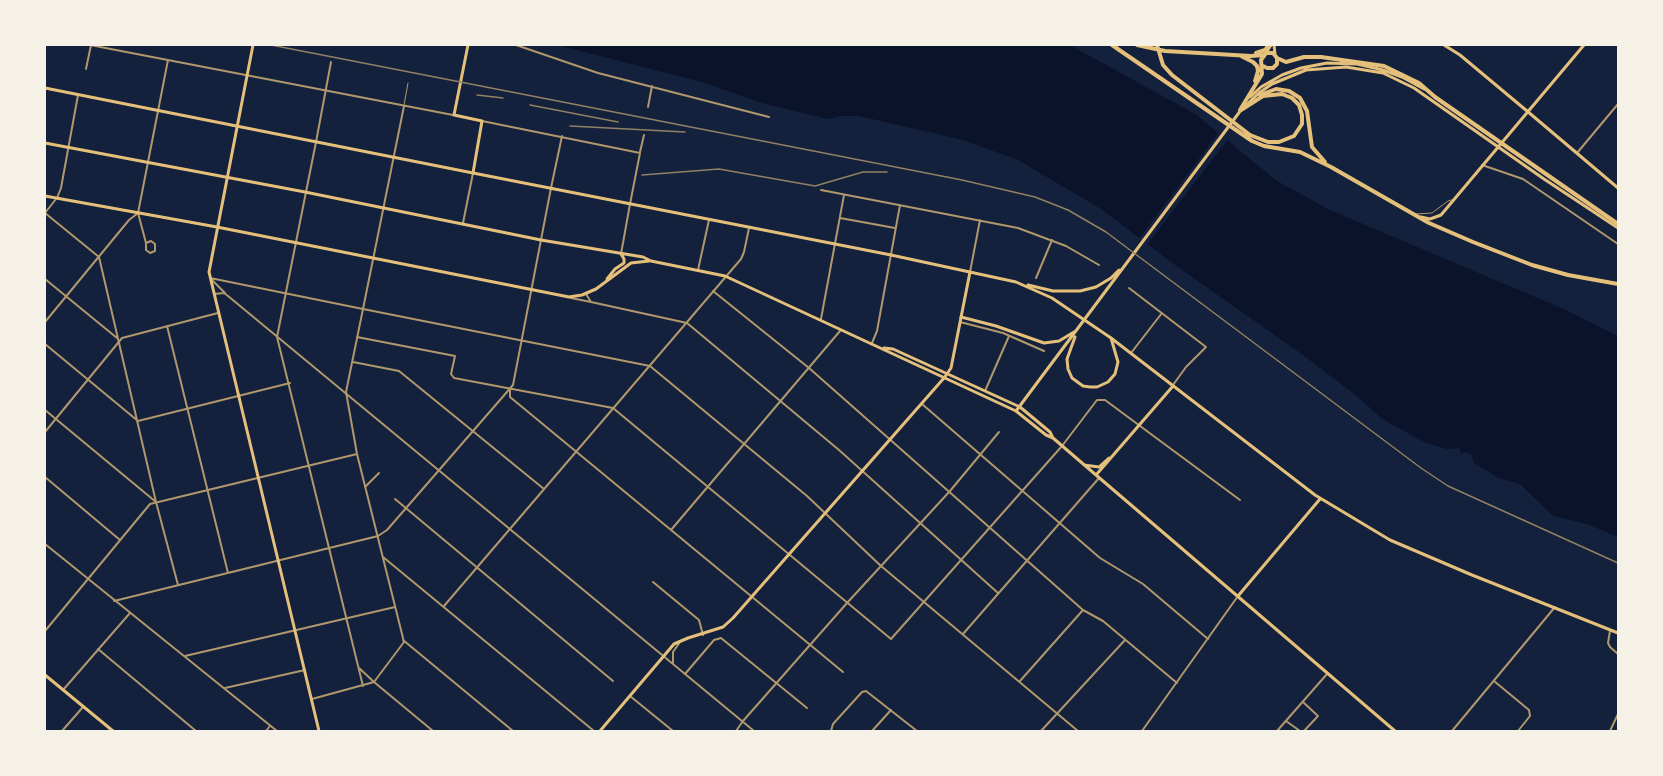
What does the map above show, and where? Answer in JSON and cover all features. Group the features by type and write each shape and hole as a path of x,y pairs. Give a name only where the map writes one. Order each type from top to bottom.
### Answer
{"highway":[{"path":"1112,45 1252,141 1268,147 1300,152 1415,215 1473,242 1533,265 1568,275 1618,284"},
{"path":"1137,45 1166,51 1241,56 1265,54 1276,56 1286,62 1309,57 1384,66 1419,83 1435,97 1502,142 1618,226"},
{"path":"1156,45 1163,65 1172,75 1250,135 1268,142 1280,142 1294,136 1302,124 1299,105 1292,98 1282,94 1263,96 1240,110"},
{"path":"1241,56 1262,51 1271,45"},
{"path":"1240,110 1262,74 1265,54"},
{"path":"1241,56 1257,66 1254,87"},
{"path":"1251,56 1267,68 1273,68 1277,63 1276,56"},
{"path":"1240,110 1269,91 1285,90 1295,94 1306,108 1313,149 1331,167"}],"main road":[{"path":"253,45 210,263 210,278 319,729"},
{"path":"468,45 454,115 482,121 472,173"},
{"path":"1265,54 1271,45"},
{"path":"1271,45 1276,56"},
{"path":"1444,45 1453,47 1618,188"},
{"path":"1415,215 1434,218 1440,215 1584,45"},
{"path":"1016,411 1240,110 1256,90 1285,74 1321,64 1346,63 1404,82 1618,226"},
{"path":"45,88 891,255 1024,285 1062,304 1111,338 1320,499 1392,541 1618,633"},
{"path":"45,143 305,192 541,240 643,257 651,261 726,276 1016,411 1053,438 1395,731"},
{"path":"45,196 217,227 568,297 586,294 631,263 651,261"},
{"path":"605,282 611,273 624,263 621,254"},
{"path":"1024,285 1034,285 1053,291 1080,291 1095,287 1111,278 1125,264"},
{"path":"600,731 674,644 723,627 948,374 970,272"},
{"path":"961,317 996,326 1044,343 1059,341 1078,330"},
{"path":"1078,330 1068,354 1067,363 1072,378 1083,386 1097,387 1108,382 1115,374 1118,362 1111,338"},
{"path":"881,347 893,349 1020,407 1050,432 1053,438"},
{"path":"1098,477 1111,457 1173,386"},
{"path":"1083,464 1099,467 1111,457"},
{"path":"1239,596 1320,499"},
{"path":"45,675 112,731"}],"street":[{"path":"87,69 91,45 454,115"},
{"path":"516,45 598,73 769,117"},
{"path":"146,243 138,213 168,60"},
{"path":"331,62 278,337 363,686"},
{"path":"648,107 652,86"},
{"path":"78,94 61,191 45,213 99,257 156,502 178,585"},
{"path":"1577,153 1618,104"},
{"path":"312,699 374,682 402,645 403,640 357,454 346,393 404,106"},
{"path":"482,121 640,153"},
{"path":"621,254 644,135"},
{"path":"114,600 378,536 387,530 513,385 562,136"},
{"path":"1482,165 1524,179 1618,244"},
{"path":"463,224 472,173"},
{"path":"821,190 1018,228 1078,251 1099,265"},
{"path":"821,319 844,195"},
{"path":"872,343 877,331 900,205"},
{"path":"45,322 129,220 138,213"},
{"path":"840,218 896,228"},
{"path":"698,270 709,219"},
{"path":"970,272 980,220"},
{"path":"444,606 726,276 744,252 749,228"},
{"path":"1036,278 1052,240"},
{"path":"210,278 650,366 807,496 881,566 1078,731"},
{"path":"210,278 228,296 754,731"},
{"path":"45,279 119,340"},
{"path":"1129,288 1206,346 1183,370 1173,386"},
{"path":"713,291 809,369 1083,610 1104,621 1177,683"},
{"path":"214,294 222,293 228,296"},
{"path":"586,294 591,302"},
{"path":"568,297 687,323 863,471 998,593"},
{"path":"1131,353 1162,312"},
{"path":"45,432 119,340 218,313"},
{"path":"960,322 1009,335 1044,351"},
{"path":"167,326 228,573"},
{"path":"671,530 842,329"},
{"path":"985,391 1009,335"},
{"path":"357,338 455,356 452,376 613,408 891,639 1062,446 1094,403 1100,399 1106,400 1240,500"},
{"path":"45,344 138,421"},
{"path":"353,362 399,371 544,489"},
{"path":"138,421 290,383"},
{"path":"510,388 510,397 843,672"},
{"path":"922,404 1104,561 1143,584 1208,639"},
{"path":"45,410 156,502"},
{"path":"736,731 742,721 950,491 999,432"},
{"path":"45,632 150,504 357,454"},
{"path":"366,487 379,473"},
{"path":"45,477 120,540"},
{"path":"963,633 1098,477"},
{"path":"395,499 613,681"},
{"path":"45,544 277,731"},
{"path":"45,551 49,547"},
{"path":"383,557 594,731"},
{"path":"653,582 699,620 703,635"},
{"path":"1142,731 1239,596"},
{"path":"185,656 296,632 395,607"},
{"path":"1452,731 1555,607"},
{"path":"1020,681 1083,610"},
{"path":"63,690 130,613"},
{"path":"1610,630 1608,643 1618,654"},
{"path":"685,674 718,638 721,638 807,708"},
{"path":"403,640 513,731"},
{"path":"673,664 673,652 681,640"},
{"path":"1041,731 1125,640"},
{"path":"99,649 196,731"},
{"path":"359,668 432,731"},
{"path":"225,688 305,670"},
{"path":"1277,731 1328,673"},
{"path":"1494,681 1531,713 1518,731"},
{"path":"831,731 833,724 862,692 866,691 917,731"},
{"path":"630,696 673,731"},
{"path":"1287,721 1302,731 1318,716 1302,702"},
{"path":"62,731 83,707"},
{"path":"872,731 891,710"},
{"path":"1610,731 1618,714"},
{"path":"266,731 270,726"}],"lane":[{"path":"404,106 408,83"},
{"path":"1415,215 1423,212 1432,213 1457,197"}],"water":[{"path":"557,45 1070,45 1195,114 1277,181 1330,210 1566,310 1618,336 1618,537 1587,524 1553,516 1520,484 1499,478 1474,463 1471,454 1465,452 1461,454 1459,448 1447,449 1426,443 1382,419 1358,397 1303,355 1175,265 1101,209 1018,160 963,140 859,116 828,119 794,111 762,103 702,82"}],"pier":[{"path":"1220,131 1229,138 1146,246 1138,240"}],"railway":[{"path":"271,45 962,180 1035,197 1068,210 1106,232 1448,486 1618,563"},
{"path":"477,95 503,98"},
{"path":"530,105 618,122"},
{"path":"570,126 685,132"},
{"path":"642,175 719,169 815,186 863,172 887,172"}]}
